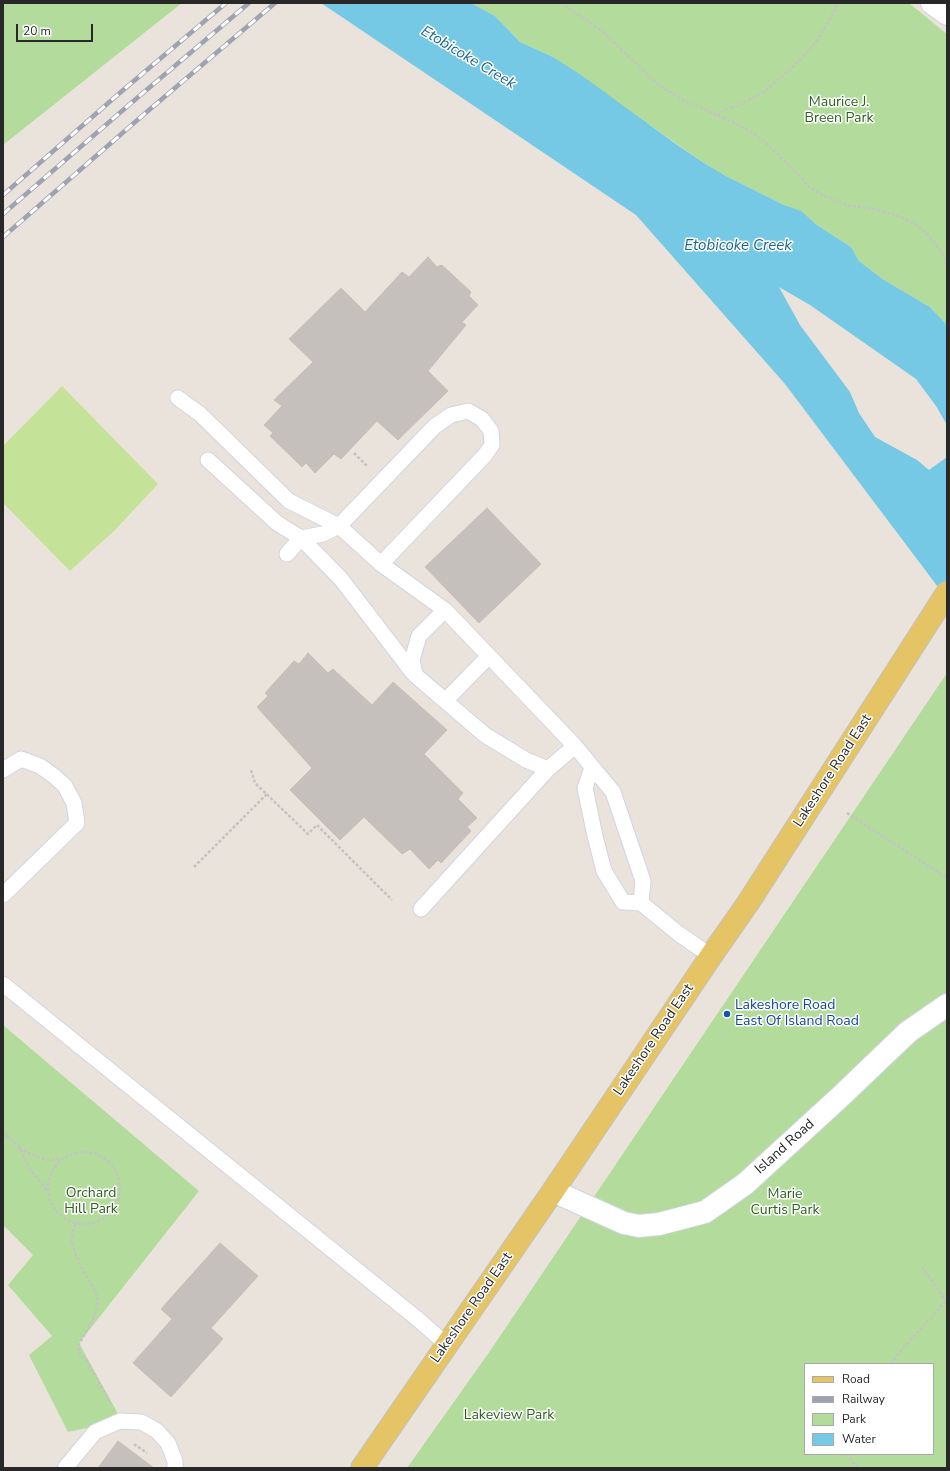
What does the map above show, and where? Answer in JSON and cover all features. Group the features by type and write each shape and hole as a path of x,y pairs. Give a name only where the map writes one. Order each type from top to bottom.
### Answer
{"main road":[{"name":"Lakeshore Road East","path":"362,1468 748,904 942,600"}],"street":[{"path":"932,3 947,14"},
{"name":"Island Road","path":"553,1191 624,1223 640,1226 659,1224 705,1212 745,1184 908,1032 947,1005"}],"lane":[{"path":"178,398 200,414 290,501 339,526 381,564 445,610 575,746 613,792 643,881 641,904"},
{"path":"287,554 301,538 322,534 339,526 435,426 446,418 451,415 468,411 482,419 490,431 492,445 485,456 381,564"},
{"path":"208,460 277,523 301,538 341,579 415,675 485,735 526,760 548,770"},
{"path":"415,675 412,660 419,636 445,610"},
{"path":"445,701 489,656"},
{"path":"421,909 548,770 575,746"},
{"path":"3,770 21,759 40,766 50,773 65,786 74,803 76,823 3,895"},
{"path":"592,767 585,788 595,836 604,871 623,902 641,904 679,934 711,956"},
{"path":"3,984 420,1321 446,1345"},
{"path":"65,1468 95,1432 120,1421 140,1422 147,1424 157,1431 168,1443 175,1461 175,1468"}],"path":[{"path":"562,3 602,31 660,86 683,100 735,123 765,142 809,187 822,195 847,205 884,212 901,217 915,224 926,233 936,245 947,266"},
{"path":"717,115 726,109 737,106 764,92 793,67 816,42 832,18 838,3"},
{"path":"251,770 255,783 308,834 317,825 392,900"},
{"path":"194,867 268,794"},
{"path":"847,813 947,878"},
{"path":"3,1132 19,1148 30,1169 48,1191"},
{"path":"19,1148 47,1160 63,1158 74,1153 87,1151 96,1153 112,1164 116,1169 120,1181 120,1193 116,1206 100,1221 88,1224 75,1224 58,1214 51,1203 48,1191 48,1178 54,1167 63,1158"},
{"path":"75,1224 71,1241 80,1265 95,1291 98,1300 93,1320 79,1344 78,1349 80,1355 87,1360 120,1421"},
{"path":"892,1363 904,1347 947,1302 922,1267"},
{"path":"847,1455 858,1468"}],"green space":[{"path":"3,3 182,3 3,145"},
{"name":"Maurice J. Breen Park","path":"471,3 909,3 947,34 947,325 930,307 884,280 859,261 851,247 817,225 801,212 726,176 704,163 553,57 520,42 495,16"},
{"path":"62,386 158,484 115,530 70,571 3,503 3,446"},
{"name":"Marie Curtis Park","path":"947,673 947,1468 407,1468 490,1351"},
{"name":"Orchard Hill Park","path":"3,1025 199,1191 79,1343 128,1432 120,1421 68,1432 29,1355 52,1336 8,1285 33,1255 3,1225"}],"water":[{"name":"Etobicoke Creek","path":"321,3 471,3 495,16 520,42 553,57 581,75 704,163 726,176 784,205 801,211 817,225 851,247 859,261 884,280 930,307 947,325 947,425 936,406 916,379 810,305 779,287 800,325 850,392 859,413 875,437 917,460 929,470 947,457 947,599 785,384 636,215"}],"building":[{"path":"428,257 437,267 442,265 471,292 469,296 478,305 462,322 466,325 428,371 448,391 398,440 377,421 341,459 334,454 315,473 306,463 302,467 270,436 273,433 264,425 282,406 274,400 313,362 289,339 341,288 365,312 402,272 409,277"},
{"path":"487,508 541,564 479,623 425,567"},
{"path":"308,653 328,673 333,669 372,705 393,682 447,730 424,754 463,793 458,799 477,818 467,827 471,831 441,863 438,860 429,869 410,849 402,854 364,817 340,840 290,790 312,768 257,707 268,696 265,693 294,661 299,664"},
{"path":"220,1243 258,1276 211,1328 223,1339 171,1397 133,1363 172,1319 161,1309"},
{"path":"118,1441 154,1468 98,1468"}],"railway":[{"path":"3,195 226,3"},
{"path":"3,214 249,3"},
{"path":"3,237 275,3"}],"place":[{"name":"Lakeshore Road East Of Island Road","path":"727,1014"}],"park label":[{"name":"Lakeview Park","path":"509,1416"}]}
